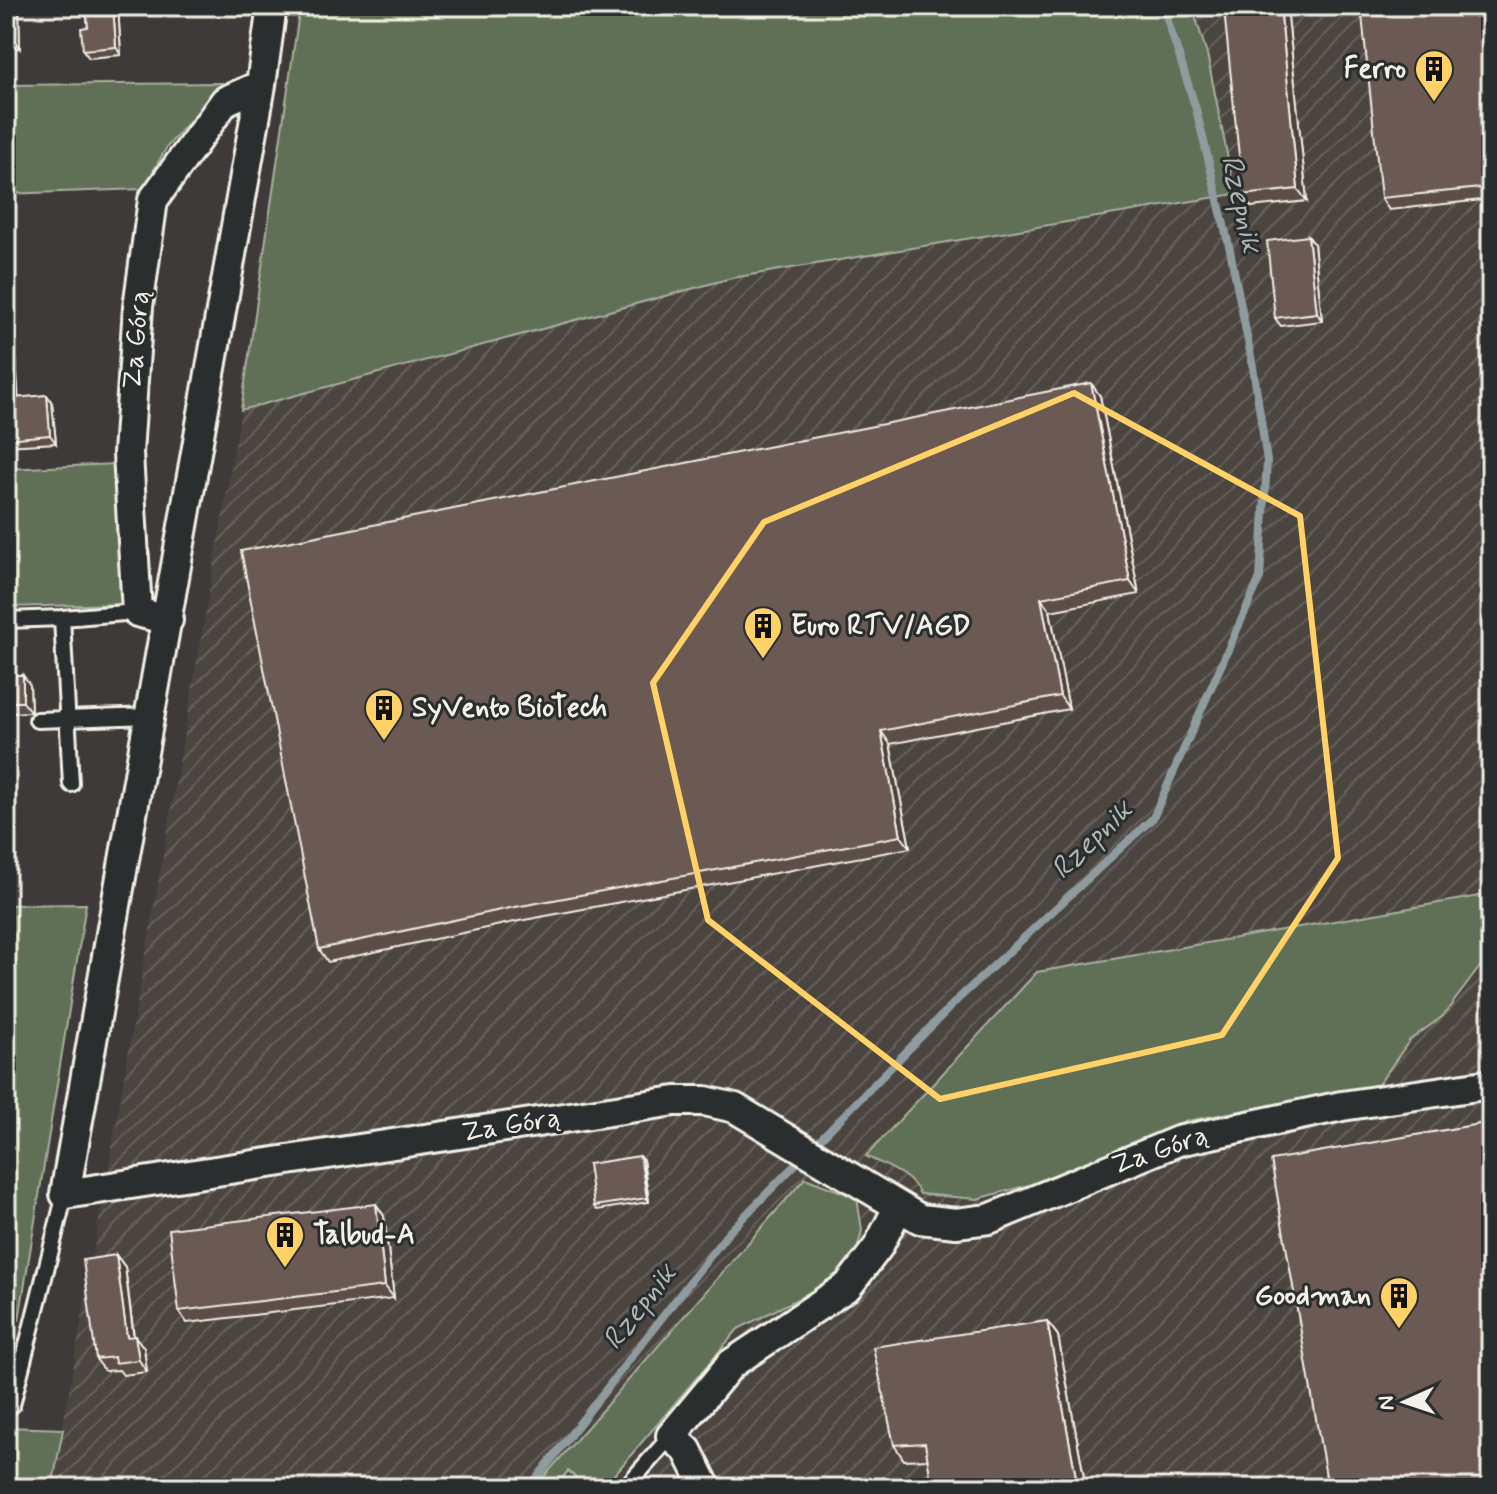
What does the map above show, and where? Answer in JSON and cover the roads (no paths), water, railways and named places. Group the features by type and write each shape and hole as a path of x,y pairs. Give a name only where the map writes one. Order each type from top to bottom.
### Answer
{"street":[{"path":"65,1194 168,620 272,6"},
{"name":"Za Górą","path":"137,612 128,453 138,307 153,200 225,101 261,85"},
{"path":"137,612 168,620"},
{"name":"Za Górą","path":"65,1194 675,1101 705,1101 735,1108 920,1219 944,1222 989,1219 1192,1137 1342,1106 1491,1084"},
{"path":"706,1488 687,1450 671,1436 731,1364 848,1286 878,1247 898,1208"}],"lane":[{"path":"6,620 137,612"},
{"path":"62,618 71,784"},
{"path":"37,720 151,716"},
{"path":"12,1405 65,1194"},
{"path":"625,1488 671,1436"}],"waterway":[{"name":"Rzepnik","path":"529,1488 728,1233 959,998 1153,818 1260,578 1267,461 1253,367 1230,250 1196,109 1163,6"}],"place":[{"name":"Ferro","path":"1434,103"},
{"name":"Euro RTV/AGD","path":"763,660"},
{"name":"SyVento BioTech","path":"384,742"},
{"name":"Talbud-A","path":"285,1269"},
{"name":"Goodman","path":"1399,1330"}]}
